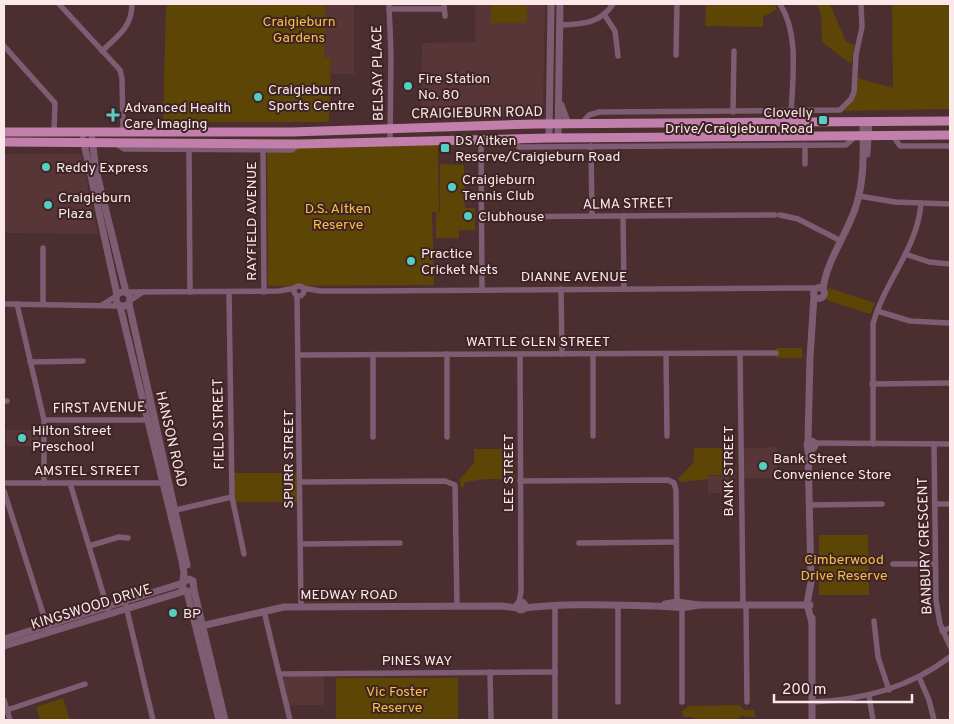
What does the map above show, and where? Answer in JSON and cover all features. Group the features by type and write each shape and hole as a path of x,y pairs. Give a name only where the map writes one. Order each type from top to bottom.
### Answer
{"main road":[{"name":"CRAIGIEBURN ROAD","path":"4,132 292,132 392,125 950,121"},
{"name":"CRAIGIEBURN ROAD","path":"4,142 299,144 481,139 950,135"}],"street":[{"path":"59,4 122,74 122,132"},
{"path":"102,51 126,29 131,17 132,4"},
{"path":"551,4 549,124 554,138"},
{"path":"554,138 558,124 560,4"},
{"path":"550,25 585,24 604,14 613,4"},
{"path":"676,55 677,4"},
{"path":"780,4 789,19 792,34 791,123"},
{"path":"581,124 589,115 598,112 840,110 851,99 855,83 856,55 862,28 860,4"},
{"path":"388,7 444,6 445,16"},
{"name":"BELSAY PLACE","path":"388,7 392,125 390,142"},
{"path":"604,14 616,31 618,56"},
{"path":"4,46 55,102 54,131"},
{"path":"733,112 734,51"},
{"path":"550,91 558,91"},
{"path":"558,91 568,124"},
{"path":"812,720 812,623 808,605 813,595 811,582 810,463 812,445 810,428 810,358 817,291 859,196 863,174 862,136 866,122"},
{"path":"88,131 88,143 116,282 117,296"},
{"name":"CRAIGIEBURN ROAD","path":"513,139 519,147 846,145 862,136"},
{"name":"CRAIGIEBURN ROAD","path":"893,136 900,146 950,146"},
{"path":"709,137 720,145"},
{"path":"481,139 482,290"},
{"path":"88,143 126,292 102,305"},
{"name":"CRAIGIEBURN ROAD","path":"115,143 124,149 189,150 292,150 299,144"},
{"path":"805,145 805,164"},
{"path":"591,146 592,216"},
{"path":"189,150 190,292"},
{"name":"RAYFIELD AVENUE","path":"263,150 264,292"},
{"path":"859,196 886,201 950,204"},
{"path":"873,444 872,332 877,311 918,227 921,203"},
{"name":"ALMA STREET","path":"482,217 778,215 798,219 840,241"},
{"path":"623,216 624,289"},
{"path":"43,248 43,304"},
{"path":"906,254 929,262 950,264"},
{"name":"DIANNE AVENUE","path":"126,292 279,291 299,293 320,291 798,288 817,291"},
{"path":"561,289 562,354"},
{"path":"815,315 825,292 817,291"},
{"name":"HANSON ROAD","path":"126,292 130,302 186,582"},
{"name":"DIANNE AVENUE","path":"130,302 144,292"},
{"name":"FIELD STREET","path":"229,292 232,497 244,554"},
{"name":"SPURR STREET","path":"299,293 301,607"},
{"name":"HANSON ROAD","path":"117,296 116,300 120,306 152,419"},
{"path":"4,304 120,306 130,302"},
{"path":"16,304 44,420 44,483"},
{"path":"877,311 910,321 949,323"},
{"name":"BANK STREET","path":"740,353 741,588 747,702"},
{"name":"WATTLE GLEN STREET","path":"299,355 776,353"},
{"path":"447,354 447,438"},
{"name":"LEE STREET","path":"520,354 521,604"},
{"path":"593,354 593,436"},
{"path":"666,354 666,436"},
{"path":"373,355 373,437"},
{"path":"30,362 83,361"},
{"path":"872,384 950,383"},
{"name":"FIRST AVENUE","path":"44,420 152,419"},
{"name":"BANBURY CRESCENT","path":"934,444 936,609 942,631 950,646"},
{"path":"812,445 950,444"},
{"path":"301,482 445,481 455,484 456,606"},
{"path":"520,481 673,482 676,490 682,702"},
{"name":"AMSTEL STREET","path":"4,483 166,482"},
{"path":"70,483 108,610"},
{"path":"4,491 47,628"},
{"path":"173,511 232,497"},
{"path":"811,505 882,504"},
{"path":"935,504 950,504"},
{"path":"89,546 119,537 128,538"},
{"path":"578,543 676,542"},
{"path":"301,544 400,543"},
{"path":"893,564 936,564"},
{"path":"186,582 195,584 189,591"},
{"path":"186,582 200,626 225,720"},
{"name":"KINGSWOOD DRIVE","path":"4,639 126,605 160,594 186,582"},
{"name":"KINGSWOOD DRIVE","path":"160,594 189,591"},
{"name":"MEDWAY ROAD","path":"200,626 284,607 502,606 521,604 543,606 808,605"},
{"path":"126,605 153,720"},
{"path":"555,606 555,720"},
{"path":"618,606 618,702"},
{"path":"264,611 290,720"},
{"path":"874,621 878,657 889,690"},
{"path":"200,626 219,720"},
{"name":"KINGSWOOD DRIVE","path":"4,646 47,628"},
{"path":"942,631 950,628"},
{"path":"812,702 868,696 889,690 919,677 950,657"},
{"path":"490,672 491,720"},
{"name":"PINES WAY","path":"279,674 555,672"},
{"path":"919,677 929,700 934,720"},
{"path":"7,710 85,684"},
{"path":"868,696 873,720"},
{"path":"4,700 10,720"}],"shaded area":[{"path":"326,4 354,4 354,74 331,74 331,58 324,58"},
{"path":"475,4 545,4 543,114 540,117 421,117 422,43 475,42"},
{"name":"Craigieburn Plaza","path":"4,154 81,154 98,234 4,233"},
{"name":"Hilton Street Preschool","path":"6,430 38,430 39,446 6,446"},
{"path":"777,447 777,478 743,478 743,448"},
{"path":"735,475 735,493 708,493 708,476"},
{"path":"324,675 324,705 292,705 289,708 283,681 285,677"}],"green space":[{"name":"Craigieburn Gardens","path":"166,4 326,4 324,58 331,58 329,122 163,122"},
{"path":"491,4 527,4 527,23 491,23"},
{"path":"706,4 774,4 777,9 763,17 763,27 705,26"},
{"path":"816,4 830,4 846,42 855,45 851,64 822,42 821,13"},
{"path":"892,4 950,4 950,109 843,111 850,104 854,96 857,78 893,88"},
{"name":"D.S. Aitken Reserve","path":"438,145 439,212 432,212 434,285 268,286 267,147"},
{"name":"Craigieburn Tennis Club","path":"440,164 464,165 465,208 475,208 475,230 459,230 459,238 436,238 436,213 440,212"},
{"path":"829,288 875,303 870,314 826,300"},
{"path":"776,348 802,348 802,358 776,358"},
{"path":"694,448 732,448 732,475 709,475 708,479 680,482 678,479 693,463"},
{"path":"474,449 515,449 515,479 486,479 465,482 462,490 459,480 474,463"},
{"path":"233,473 298,473 298,502 235,502"},
{"name":"Cimberwood Drive Reserve","path":"819,535 868,535 869,595 819,595"},
{"name":"Vic Foster Reserve","path":"336,678 458,678 458,720 336,720"},
{"path":"63,698 70,720 40,720 36,707"},
{"path":"739,705 744,710 754,710 755,717 741,716 736,720 697,720 692,717 683,717 682,711 689,706"}],"place":[{"name":"Fire Station No. 80","path":"408,86"},
{"name":"Craigieburn Sports Centre","path":"258,97"},
{"name":"Advanced Health Care Imaging","path":"113,115"},
{"name":"Clovelly Drive/Craigieburn Road","path":"823,120"},
{"name":"DS Aitken Reserve/Craigieburn Road","path":"445,148"},
{"name":"Reddy Express","path":"46,167"},
{"name":"Craigieburn Tennis Club","path":"452,187"},
{"name":"Craigieburn Plaza","path":"48,205"},
{"name":"Clubhouse","path":"468,216"},
{"name":"Practice Cricket Nets","path":"411,261"},
{"name":"Hilton Street Preschool","path":"22,438"},
{"name":"Bank Street Convenience Store","path":"763,466"},
{"name":"BP","path":"173,613"}]}
